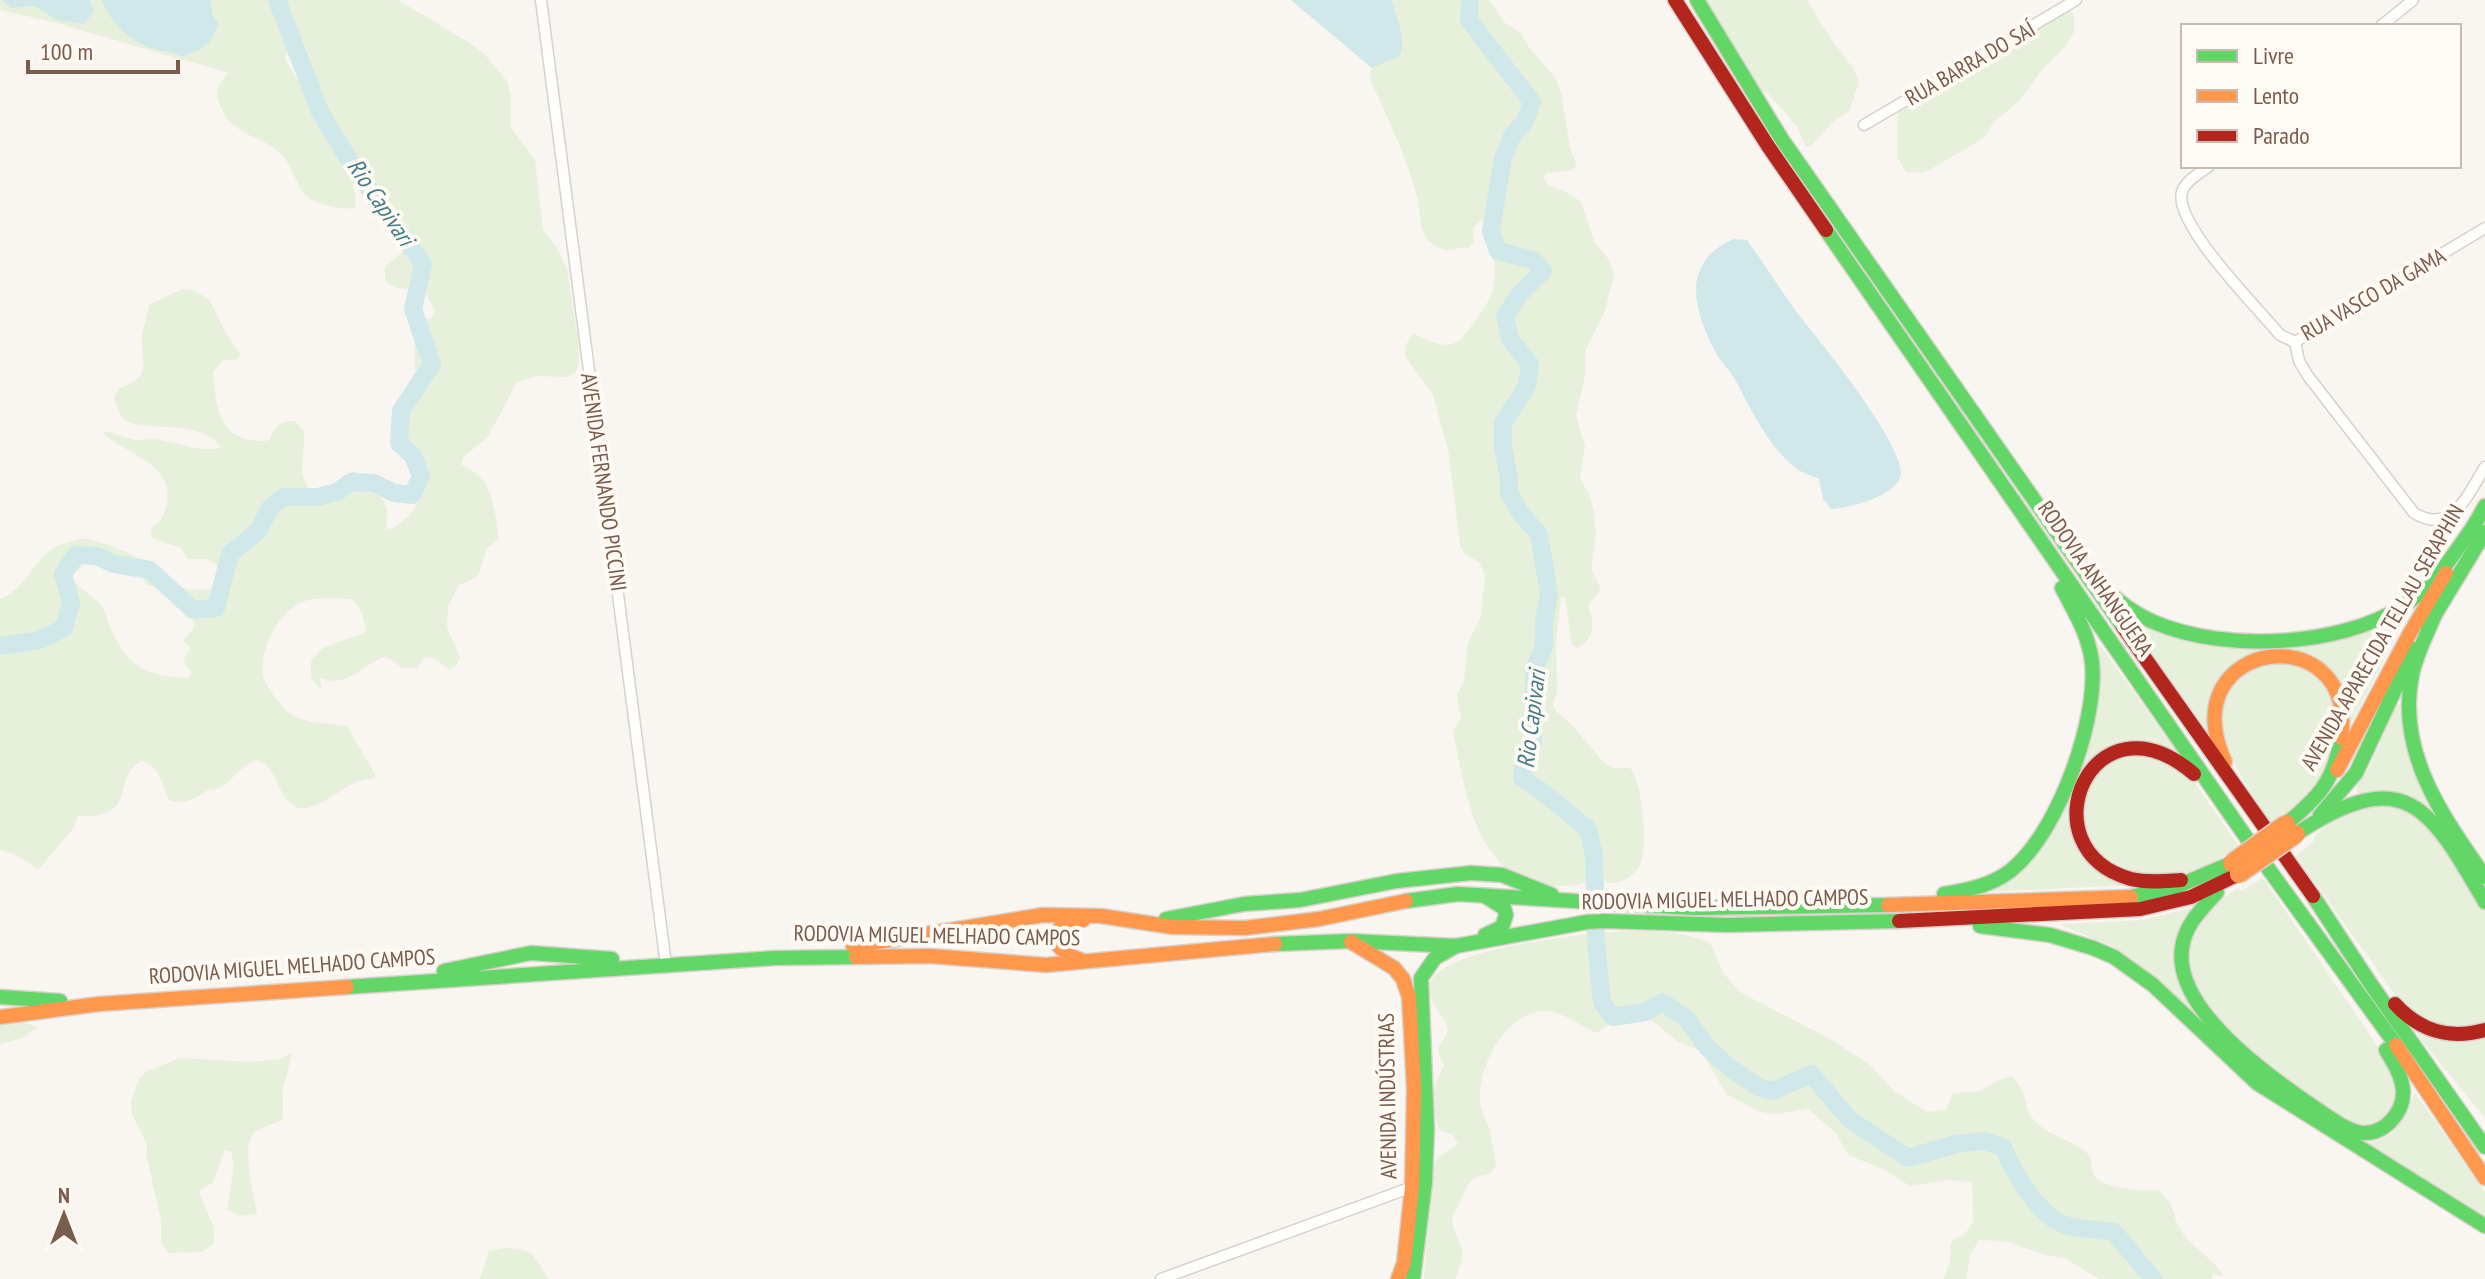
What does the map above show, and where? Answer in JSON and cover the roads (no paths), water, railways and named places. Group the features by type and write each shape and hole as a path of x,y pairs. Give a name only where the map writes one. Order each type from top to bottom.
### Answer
{"main road":[{"name":"RODOVIA ANHANGUERA","path":"1675,0 1768,146 2027,507 2244,800 2485,1147"},
{"name":"RODOVIA ANHANGUERA","path":"1697,0 1781,138 2233,818 2410,1064 2485,1178"},
{"name":"AVENIDA APARECIDA TELLAU SERAPHIN","path":"2297,827 2345,788 2356,773 2413,651 2480,528 2485,506"},
{"path":"2027,507 2120,602 2166,628 2223,640 2317,638 2361,628 2384,618 2432,582 2480,528"},
{"path":"1868,913 1996,880 2016,867 2032,851 2055,810 2088,712 2093,690 2092,663 2088,641 2027,507"},
{"name":"AVENIDA APARECIDA TELLAU SERAPHIN","path":"2297,827 2346,755 2410,633 2480,528"},
{"path":"2434,617 2409,689 2411,740 2428,787 2485,877"},
{"path":"2244,800 2217,740 2216,703 2222,688 2239,666 2264,655 2290,654 2311,663 2337,690 2343,728 2326,786"},
{"path":"2207,876 2153,881 2132,879 2113,872 2096,859 2082,840 2075,806 2079,790 2100,761 2115,752 2149,748 2182,761 2233,818"},
{"path":"2330,955 2340,980 2398,1068 2402,1080 2403,1102 2400,1110 2384,1127 2372,1132 2358,1132 2339,1123 2257,1067 2227,1040 2194,1000 2182,966 2184,935 2199,908 2232,873 2297,827 2361,799 2392,799 2422,812 2441,830 2485,902"},
{"path":"1140,924 1244,904 1300,900 1397,881 1471,873 1502,875 1564,899"},
{"name":"RODOVIA MIGUEL MELHADO CAMPOS","path":"775,958 923,936 1018,917 1066,914 1101,916 1140,924 1245,928 1319,919 1432,896 1482,894 1564,899 1628,912 1725,925 2135,897 2176,889 2207,876 2232,873"},
{"name":"RODOVIA MIGUEL MELHADO CAMPOS","path":"1868,913 2140,909 2172,903 2232,873"},
{"path":"1456,946 1498,931 1504,924 1504,908 1482,894"},
{"name":"RODOVIA MIGUEL MELHADO CAMPOS","path":"0,1017 99,1004 775,958 891,955 1046,965 1261,945 1350,941 1456,946 1628,912"},
{"path":"1868,913 2030,929 2078,941 2107,954 2155,986 2224,1055 2257,1083 2485,1226"},
{"path":"1085,961 1063,953 1056,942 1057,930 1063,924 1101,916"},
{"path":"2327,916 2403,1013 2416,1024 2447,1036 2472,1035 2485,1030"},
{"name":"AVENIDA INDÚSTRIAS","path":"1350,941 1394,968 1408,988 1419,1185 1413,1279"},
{"name":"AVENIDA INDÚSTRIAS","path":"1398,1279 1404,1263 1427,1129 1421,978 1426,966 1435,957 1456,946"},
{"name":"RODOVIA MIGUEL MELHADO CAMPOS","path":"0,997 99,1004"}],"street":[{"name":"AVENIDA FERNANDO PICCINI","path":"541,0 666,965"},
{"name":"RUA BARRA DO SAÍ","path":"1864,125 2076,0"},
{"path":"2383,24 2413,0"},
{"name":"RUA VASCO DA GAMA","path":"2206,168 2186,184 2181,203 2184,212 2213,259 2280,335 2295,342 2485,228"},
{"path":"2295,342 2299,361 2308,376 2414,513 2425,520 2449,517 2461,506 2485,467"},
{"path":"1161,1279 1419,1185"}],"water":[{"path":"2,0 90,0 94,11 84,24 57,20 35,6 11,8"},
{"path":"102,0 211,0 212,14 218,23 206,45 182,57 131,38 111,17"},
{"path":"1291,0 1392,0 1402,35 1400,56 1372,68"},
{"path":"1734,239 1747,240 1878,421 1898,459 1901,473 1892,488 1883,494 1861,503 1831,509 1823,499 1819,479 1797,469 1770,441 1735,379 1716,353 1697,304 1696,288 1705,260"}],"waterway":[{"name":"Rio Capivari","path":"0,646 40,640 64,628 71,603 63,574 76,555 96,556 114,564 150,570 193,610 216,608 230,554 258,531 270,508 284,497 318,497 337,492 351,482 374,483 394,493 412,495 421,476 413,456 399,443 401,411 432,364 413,309 423,264 353,166 320,112 277,0"},
{"name":"Rio Capivari","path":"1470,0 1469,20 1532,102 1525,121 1512,136 1503,158 1491,231 1498,251 1533,260 1543,271 1518,296 1505,317 1510,339 1530,364 1527,386 1503,423 1509,493 1521,514 1539,534 1549,594 1544,646 1534,670 1533,743 1524,760 1522,778 1588,829 1594,855 1596,941 1602,1003 1613,1017 1646,1012 1662,1002 1687,1019 1707,1047 1730,1068 1760,1088 1773,1091 1811,1074 1849,1119 1908,1158 1956,1144 1984,1141 2003,1147 2026,1189 2049,1216 2070,1226 2114,1232 2153,1279"}]}
